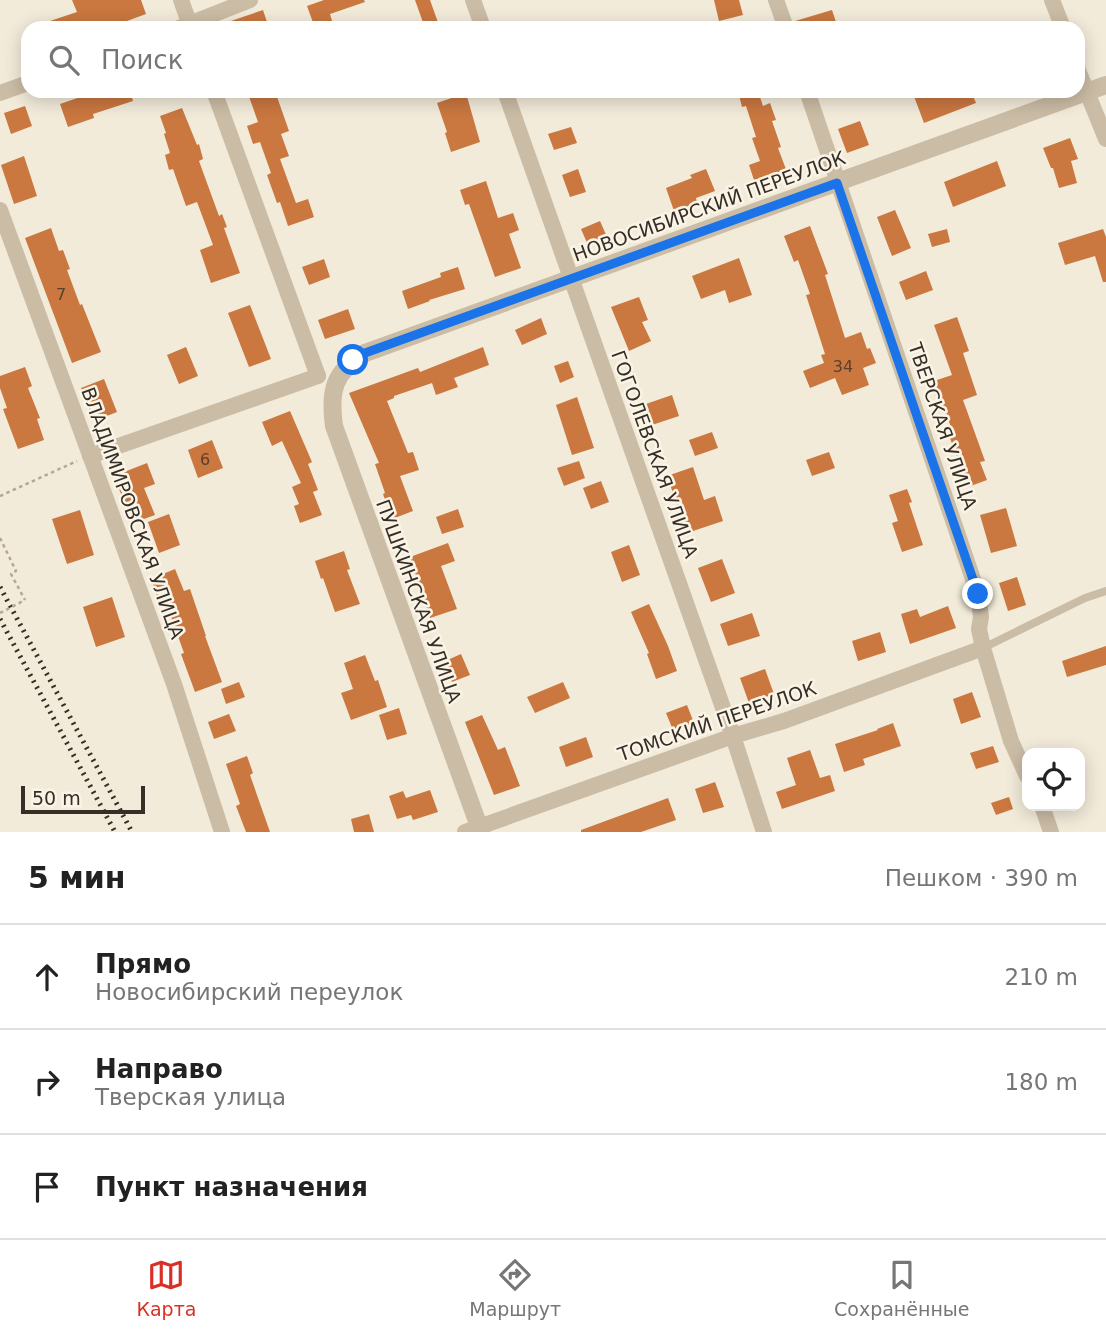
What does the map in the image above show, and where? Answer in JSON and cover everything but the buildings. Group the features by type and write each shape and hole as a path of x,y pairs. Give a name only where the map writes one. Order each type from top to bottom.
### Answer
{"street":[{"path":"181,0 185,21"},
{"path":"200,21 250,0"},
{"path":"473,0 480,21"},
{"path":"776,0 784,21"},
{"path":"1052,0 1060,21"},
{"name":"НОВОСИБИРСКИЙ ПЕРЕУЛОК","path":"1086,93 1106,85"},
{"path":"0,93 21,86"},
{"path":"1085,90 1106,139"},
{"path":"217,98 318,376"},
{"name":"ГОГОЛЕВСКАЯ УЛИЦА","path":"507,98 733,736 764,832"},
{"name":"ТВЕРСКАЯ УЛИЦА","path":"809,98 978,594 981,617 979,629 983,648 1011,741 1022,765"},
{"name":"НОВОСИБИРСКИЙ ПЕРЕУЛОК","path":"336,381 343,369 365,353 1072,98"},
{"name":"ВЛАДИМИРОВСКАЯ УЛИЦА","path":"0,210 174,684 222,832"},
{"path":"89,456 318,376 336,381"},
{"name":"ПУШКИНСКАЯ УЛИЦА","path":"336,381 332,412 334,426 475,830"},
{"name":"ТОМСКИЙ ПЕРЕУЛОК","path":"475,830 983,648"},
{"path":"1044,811 1051,832"}],"lane":[{"path":"983,648 1106,591"}],"path":[{"path":"0,496 89,456"},
{"path":"0,538 16,571 11,574 25,600 0,613"}],"railway":[{"path":"0,587 132,832"},
{"path":"0,619 115,832"}],"route":[{"path":"353,360 365,353 837,183 978,594"}]}
